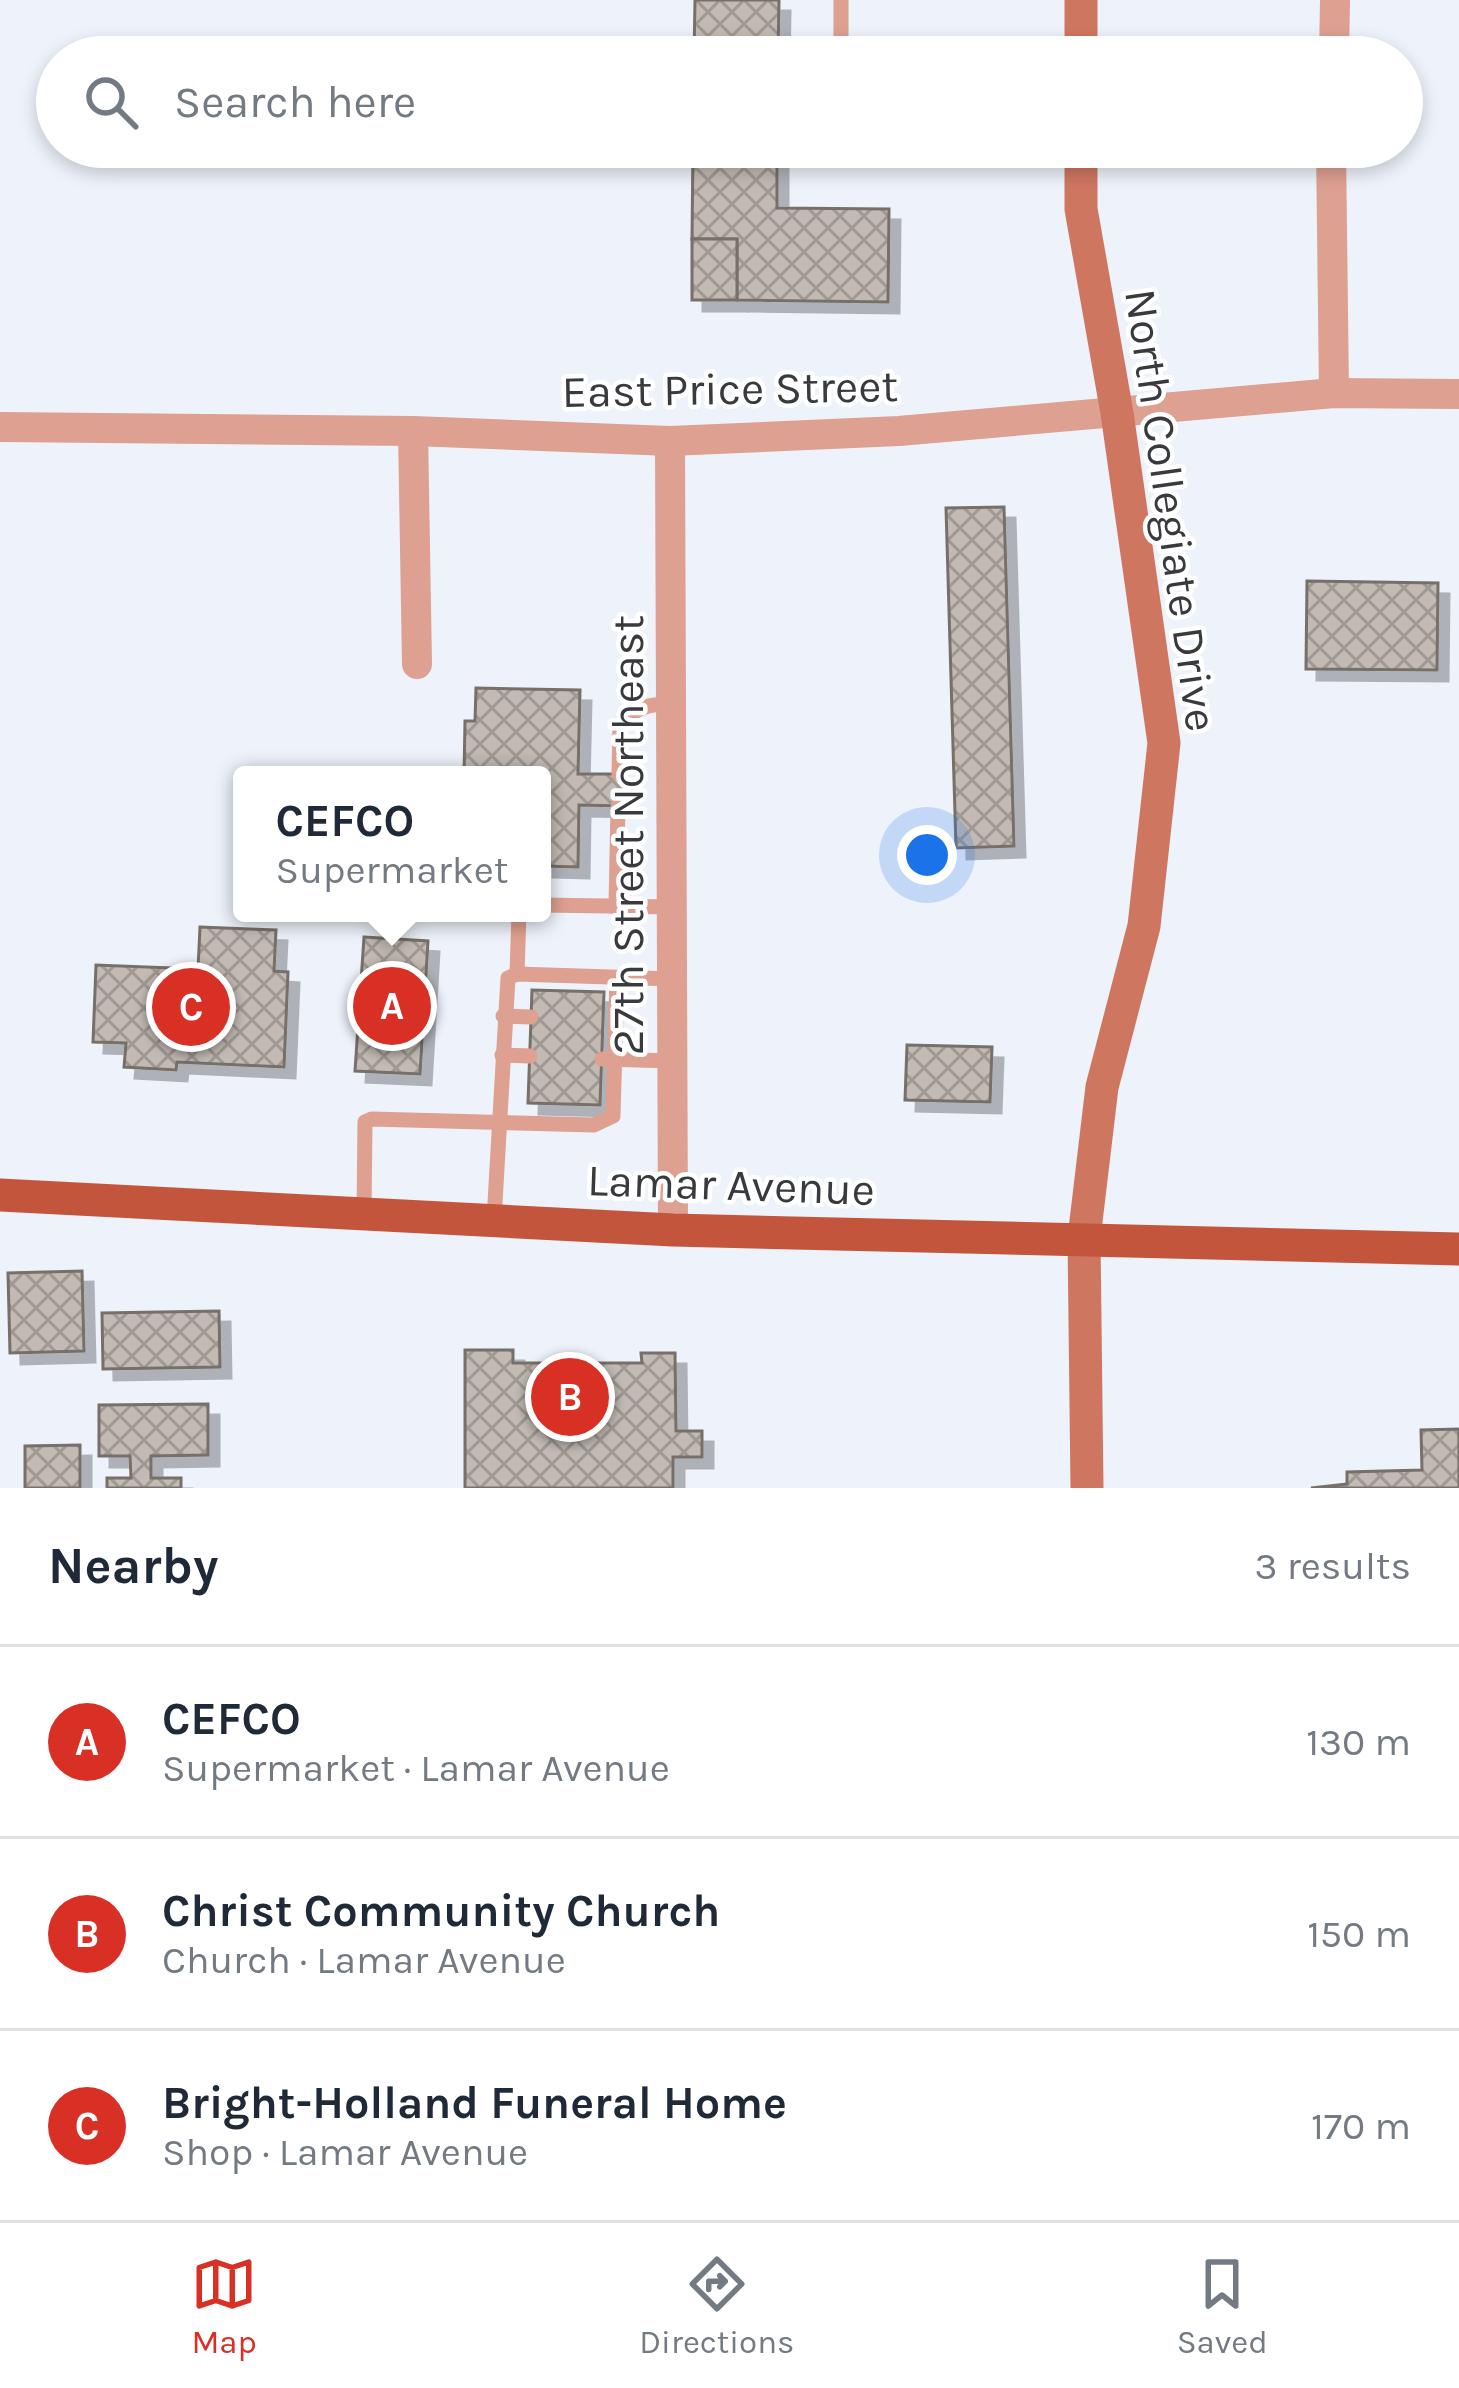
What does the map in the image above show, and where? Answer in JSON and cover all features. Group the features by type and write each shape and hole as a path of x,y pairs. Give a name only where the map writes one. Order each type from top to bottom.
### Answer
{"main road":[{"path":"1081,0 1081,36"},
{"name":"North Collegiate Drive","path":"1081,168 1082,209 1117,412 1164,743 1144,926 1102,1087 1084,1238 1088,1488"},
{"name":"Lamar Avenue","path":"0,1195 673,1230 1459,1250"}],"street":[{"path":"1334,36 1335,0"},
{"path":"1331,168 1334,393"},
{"name":"East Price Street","path":"0,427 412,430 670,441 899,431 1334,393 1459,394"},
{"path":"412,430 417,664"},
{"name":"27th Street Northeast","path":"670,441 673,1230"}],"lane":[{"path":"841,0 841,36"},
{"path":"619,774 620,724 634,710 671,704"},
{"path":"616,906 618,806"},
{"path":"551,905 672,907"},
{"path":"517,974 519,922"},
{"path":"494,1220 508,978 517,974 672,979"},
{"path":"364,1214 365,1122 372,1119 604,1123 614,1116 609,1059 617,978"},
{"path":"503,1016 531,1017"},
{"path":"502,1054 530,1056"},
{"path":"609,1059 673,1061"}],"building":[{"path":"695,0 779,0 778,36 694,36"},
{"path":"693,168 777,168 777,208 889,209 888,302 737,300 737,239 692,239"},
{"path":"692,239 737,239 737,300 692,300"},
{"path":"1004,507 1014,846 956,848 946,508"},
{"path":"1307,581 1438,583 1437,670 1306,669"},
{"path":"476,688 580,690 578,774 624,774 623,806 579,805 578,867 551,866 551,766 464,766 465,721 475,721"},
{"path":"200,927 276,930 274,971 288,972 284,1067 177,1062 176,1070 124,1067 126,1043 93,1042 96,965 198,969"},
{"path":"364,937 428,941 420,1074 355,1071"},
{"path":"532,990 604,992 600,1105 528,1103"},
{"path":"907,1045 992,1047 990,1102 905,1100"},
{"path":"82,1271 84,1351 10,1353 8,1273"},
{"path":"219,1311 220,1367 103,1369 102,1313"},
{"path":"465,1350 513,1350 513,1363 642,1363 641,1353 675,1353 676,1431 702,1431 702,1457 673,1457 673,1488 465,1488"},
{"path":"208,1404 208,1455 151,1456 151,1478 181,1478 181,1488 107,1488 107,1478 131,1478 130,1456 99,1456 99,1405"},
{"path":"1459,1429 1459,1488 1311,1488 1347,1484 1347,1472 1422,1470 1421,1430"},
{"path":"80,1445 80,1488 25,1488 25,1446"}],"place":[{"name":"CEFCO","path":"392,1006"},
{"name":"Bright-Holland Funeral Home","path":"191,1007"},
{"name":"Christ Community Church","path":"570,1397"}]}
